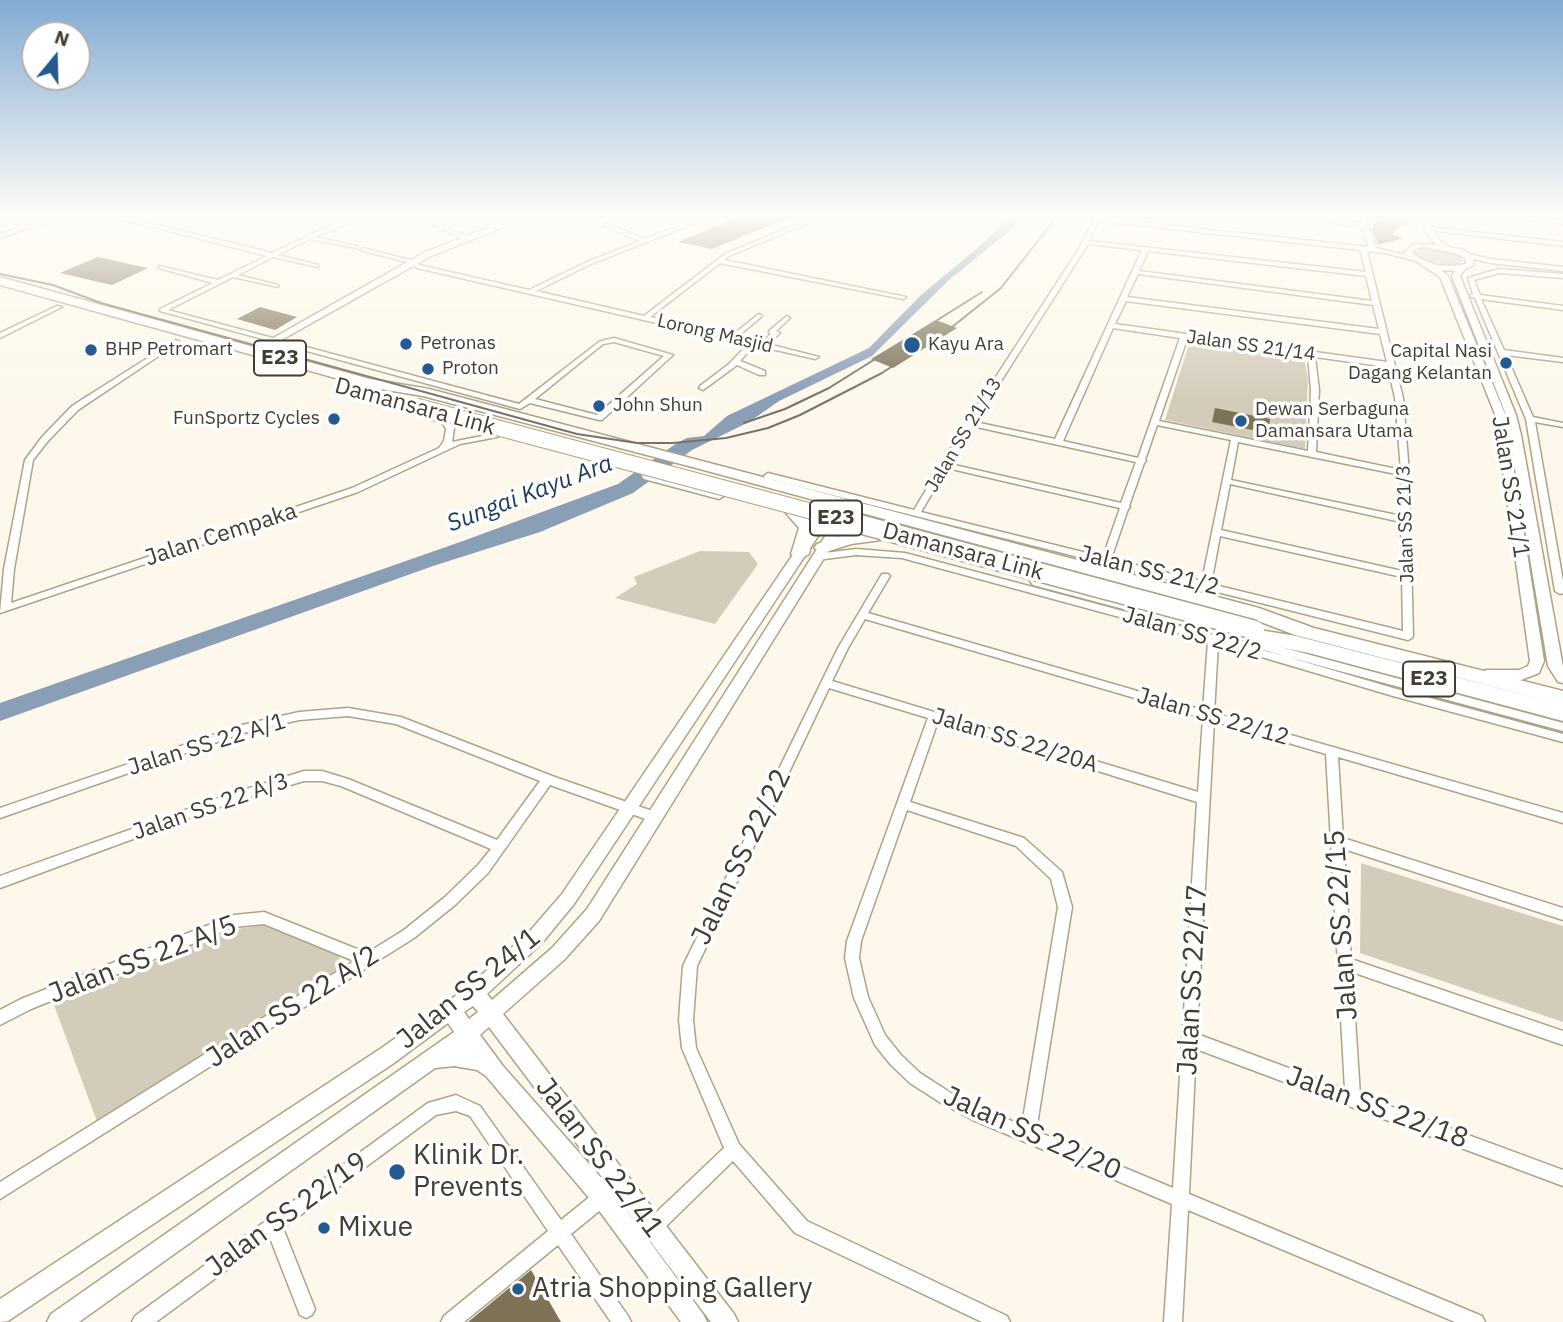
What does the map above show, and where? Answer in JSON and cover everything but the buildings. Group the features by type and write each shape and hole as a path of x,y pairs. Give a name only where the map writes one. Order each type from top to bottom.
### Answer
{"highway":[{"name":"Damansara Link","path":"0,278 20,286 370,383 422,403"},
{"name":"Damansara Link","path":"0,289 352,391 422,403 1257,625 1563,713"},
{"path":"120,314 162,310"},
{"path":"273,341 263,351 286,359"},
{"path":"370,383 424,392 1259,614 1307,639"},
{"path":"352,391 497,435 831,523 1147,612 1307,639"},
{"path":"768,506 793,501 794,493 789,489"},
{"path":"794,513 807,527 800,554"},
{"path":"927,551 911,540 911,533 920,527 939,528"},
{"path":"820,552 849,539 875,536"},
{"name":"Damansara Link","path":"1307,639 1475,675 1563,698"}],"street":[{"path":"194,276 218,282"},
{"path":"162,310 231,276"},
{"path":"235,276 276,286"},
{"path":"273,341 388,276"},
{"name":"Lorong Masjid","path":"456,276 815,357"},
{"path":"530,292 562,276"},
{"path":"645,318 699,276"},
{"path":"794,276 903,297"},
{"name":"Jalan SS 21/13","path":"916,513 970,423 1065,276"},
{"path":"1058,442 1134,276"},
{"path":"1165,276 1376,303"},
{"name":"Jalan SS 21/3","path":"1369,276 1399,398 1405,473 1408,636"},
{"name":"Jalan SS 21/1","path":"1443,276 1500,414 1537,662 1534,669 1521,675 1475,675"},
{"name":"Jalan SS 21/1","path":"1456,276 1514,425 1542,589 1560,671"},
{"path":"1483,276 1468,281 1478,298 1530,419 1562,593 1542,589"},
{"path":"1460,289 1478,298 1563,310"},
{"path":"1468,307 1478,298 1563,310"},
{"path":"1124,299 1383,332"},
{"path":"0,336 59,307"},
{"path":"162,310 520,407 601,343 614,340 669,356 599,418 529,400"},
{"path":"732,338 759,316"},
{"path":"763,345 777,333 771,332 787,318"},
{"name":"Jalan SS 21/14","path":"1111,326 1391,365"},
{"path":"1106,560 1184,337"},
{"path":"3,608 29,460 75,408 176,342"},
{"path":"703,387 736,362 753,342"},
{"path":"1500,352 1563,360"},
{"path":"1311,354 1315,390 1312,454"},
{"path":"736,362 762,373"},
{"path":"435,417 446,422 450,429 448,442 439,452"},
{"path":"1530,419 1563,425"},
{"path":"1154,422 1405,473"},
{"path":"970,423 1142,461"},
{"name":"Jalan Cempaka","path":"3,608 331,499 396,467 439,452 458,442 497,435"},
{"path":"1206,585 1235,438"},
{"path":"944,466 1126,507"},
{"path":"383,467 396,467"},
{"name":"Jalan SS 21/2","path":"768,476 1408,636"},
{"path":"1227,481 1406,520"},
{"name":"Jalan SS 24/1","path":"59,1322 83,1315 469,1033 577,934 593,915 820,552 831,523 843,504"},
{"name":"Jalan SS 24/1","path":"0,1313 451,1011 475,993 553,919 800,554 831,523"},
{"path":"1216,532 1407,575"},
{"name":"Jalan SS 22/2","path":"820,552 902,555 1563,738"},
{"name":"Jalan SS 22/22","path":"885,576 826,683 690,965 686,1020 689,1048 733,1150 801,1227 1000,1322"},
{"path":"1147,612 1208,632 1563,727"},
{"name":"Jalan SS 22/12","path":"862,615 1563,818"},
{"name":"Jalan SS 22/17","path":"1173,1322 1213,639"},
{"name":"Jalan SS 22/20A","path":"826,683 1204,799"},
{"name":"Jalan SS 22 A/1","path":"0,813 242,729 299,716 348,712 397,720 654,817"},
{"name":"Jalan SS 22/20","path":"934,716 854,941 852,958 858,988 880,1040 915,1078 978,1115 1476,1322"},
{"name":"Jalan SS 22/15","path":"1332,751 1353,1098"},
{"name":"Jalan SS 22 A/3","path":"0,882 234,797 304,776 322,776 344,782 500,847"},
{"name":"Jalan SS 22 A/2","path":"0,1191 409,934 450,901 483,869 548,779"},
{"path":"902,804 1020,842 1056,876 1065,907 1028,1135"},
{"path":"1337,841 1563,914"},
{"name":"Jalan SS 22 A/5","path":"0,1018 26,1004 234,921 264,918 366,959"},
{"path":"1345,963 1563,1038"},
{"name":"Jalan SS 22/41","path":"475,993 726,1322"},
{"name":"Jalan SS 22/41","path":"451,1011 496,1073 603,1197 695,1322"},
{"name":"Jalan SS 22/18","path":"1190,1039 1563,1178"},
{"path":"432,1060 454,1056 481,1061 496,1073"},
{"name":"Jalan SS 22/19","path":"141,1322 433,1108 456,1103 475,1111 559,1233"},
{"path":"652,1228 733,1150"},
{"path":"450,1322 603,1197"},
{"path":"274,1226 306,1309"},
{"path":"559,1233 622,1322"}],"shaded area":[{"path":"1190,341 1304,357 1308,380 1305,449 1165,420"},
{"path":"700,551 749,552 758,564 715,624 615,598 637,584 634,577"},
{"path":"1361,863 1563,926 1563,1022 1360,953"},
{"path":"265,925 336,947 341,962 337,977 99,1127 54,1005 228,930"}],"water":[{"path":"944,276 954,276 872,356 779,401 749,422 692,450 633,493 540,532 433,566 0,721 0,703 618,484 677,443 687,438 704,436 727,416 869,348 921,295"}],"tram line":[{"path":"8,276 53,285 101,303 577,434 637,443 726,438 768,428 800,415 882,373 952,327 1001,288 1011,276"},
{"path":"744,423 785,409 829,388 982,292"}],"place":[{"name":"Petronas","path":"406,344"},
{"name":"Kayu Ara","path":"912,345"},
{"name":"BHP Petromart","path":"91,350"},
{"name":"Capital Nasi Dagang Kelantan","path":"1506,363"},
{"name":"Proton","path":"428,369"},
{"name":"John Shun","path":"599,406"},
{"name":"FunSportz Cycles","path":"334,419"},
{"name":"Dewan Serbaguna Damansara Utama","path":"1241,421"},
{"name":"Klinik Dr. Prevents","path":"397,1172"},
{"name":"Mixue","path":"324,1228"},
{"name":"Atria Shopping Gallery","path":"518,1289"}],"water label":[{"name":"Sungai Kayu Ara","path":"530,494"}]}
